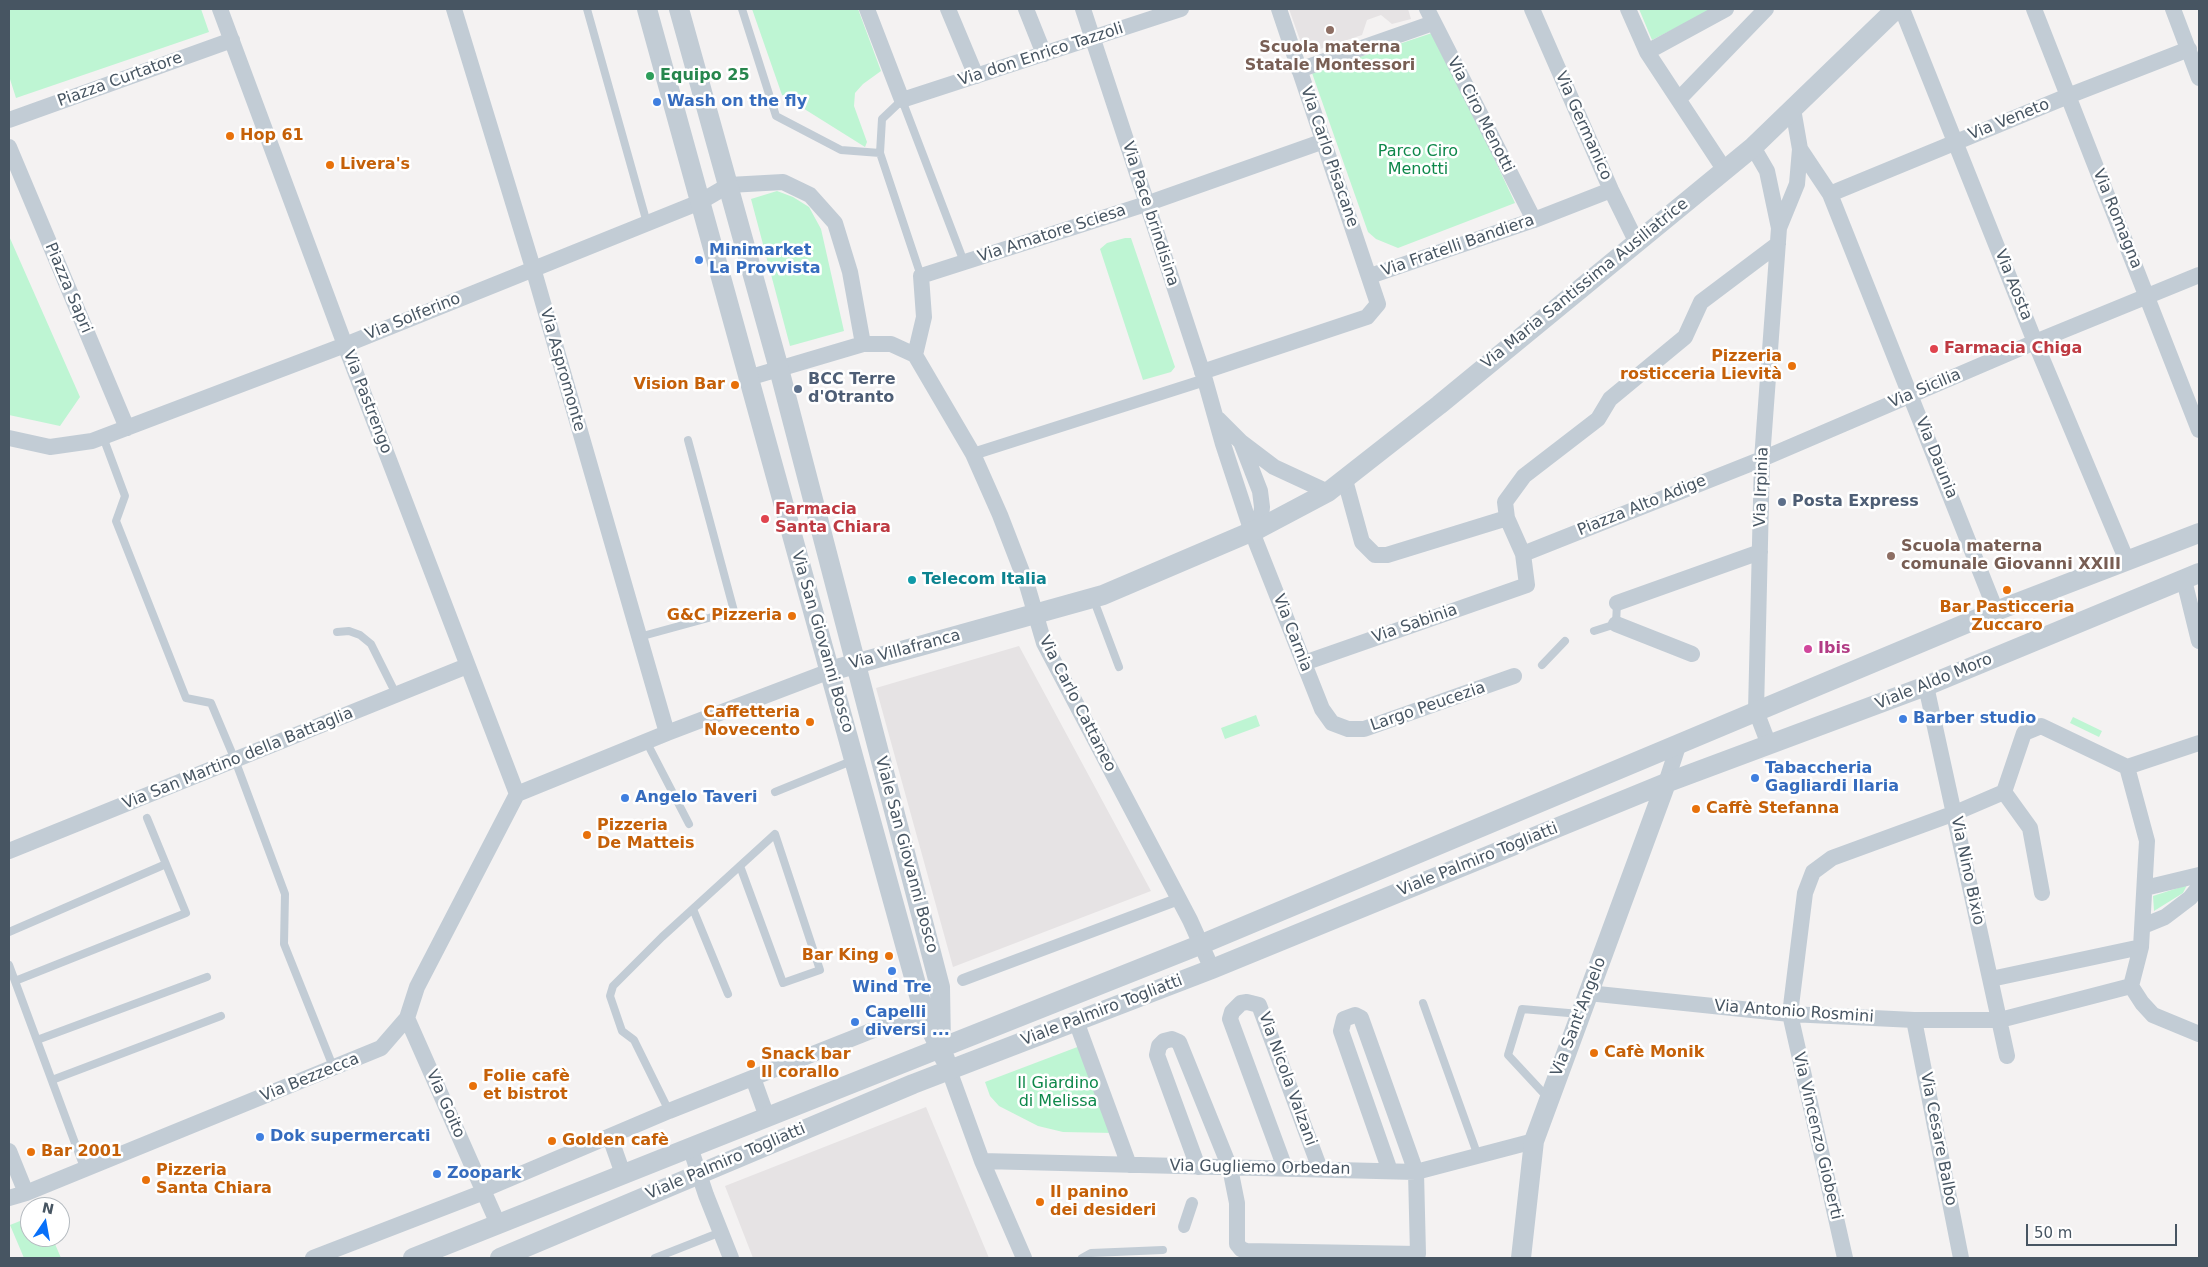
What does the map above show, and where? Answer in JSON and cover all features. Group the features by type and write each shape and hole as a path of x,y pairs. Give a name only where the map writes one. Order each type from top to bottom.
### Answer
{"street":[{"name":"Via Pastrengo","path":"220,9 345,345 517,794"},
{"name":"Via Aspromonte","path":"454,9 533,268 667,733"},
{"name":"Via San Giovanni Bosco","path":"647,9 924,1010 941,1048 948,1070"},
{"name":"Via San Giovanni Bosco","path":"679,9 779,368 855,663"},
{"path":"867,9 902,100"},
{"path":"948,9 976,76"},
{"path":"1026,9 1044,54"},
{"name":"Via Pace brindisina","path":"1083,9 1218,419 1223,444 1256,530"},
{"name":"Via don Enrico Tazzoli","path":"902,100 1181,9"},
{"name":"Via Carlo Pisacane","path":"1279,9 1370,276"},
{"name":"Via Germanico","path":"1532,9 1611,190 1637,243"},
{"path":"1628,9 1647,52 1680,98 1724,169"},
{"path":"1647,52 1726,9"},
{"path":"1680,98 1766,9"},
{"name":"Via Maria Santissima Ausiliatrice","path":"1256,530 1328,492 1345,480 1637,243 1724,169 1753,147 1896,9"},
{"name":"Via Aosta","path":"1902,9 2035,342 2127,561"},
{"name":"Via Romagna","path":"2034,9 2199,430"},
{"path":"2175,9 2199,78"},
{"path":"1299,70 1430,16"},
{"name":"Via Ciro Menotti","path":"1430,16 1534,220"},
{"name":"Piazza Curtatore","path":"9,120 232,40"},
{"name":"Via Veneto","path":"1830,194 1956,141 2189,49"},
{"path":"1345,480 1362,542 1375,555 1387,556 1506,510 1524,476 1598,419 1610,399 1685,337 1701,302 1778,236 1797,184 1800,149 1793,109"},
{"name":"Via Amatore Sciesa","path":"921,276 1146,204 1324,141"},
{"name":"Piazza Sapri","path":"9,147 126,428"},
{"path":"1753,147 1767,171 1778,236"},
{"name":"Via Daunia","path":"1800,149 1830,194 1996,611"},
{"path":"700,202 729,185 783,182 810,195 835,223 850,272 863,344"},
{"name":"Via Fratelli Bandiera","path":"1204,376 1367,317 1378,304 1370,276 1534,220 1611,190"},
{"name":"Via Solferino","path":"9,438 50,447 92,441 345,345 700,202"},
{"name":"Via Irpinia","path":"1769,745 1756,711 1762,459 1778,236"},
{"name":"Via Sicilia","path":"1762,459 2035,342 2199,275"},
{"path":"748,378 863,344 891,344 915,355 924,317 921,276"},
{"name":"Via Carlo Cattaneo","path":"915,355 972,454 1000,515 1027,585 1044,643 1179,899 1202,944 1212,969"},
{"path":"972,454 1204,376"},
{"name":"Via Pace brindisina","path":"1218,419 1240,442 1274,466 1328,492"},
{"name":"Via Pace brindisina","path":"1240,442 1260,491 1262,507 1256,530"},
{"name":"Piazza Alto Adige","path":"1523,554 1762,459"},
{"path":"1506,510 1523,554"},
{"name":"Via Villafranca","path":"517,794 646,741 830,671 1092,598 1256,530"},
{"name":"Via Carnia","path":"1256,530 1322,709 1332,723 1341,727"},
{"path":"1756,711 1996,611 2199,533"},
{"path":"1617,603 1760,552"},
{"name":"Via Sabinia","path":"1304,663 1527,586 1523,554"},
{"path":"2192,576 2199,641"},
{"name":"Viale Aldo Moro","path":"1666,783 1926,686 2192,576"},
{"path":"1616,624 1692,654"},
{"name":"Viale San Giovanni Bosco","path":"855,663 940,987 941,1048"},
{"name":"Via San Martino della Battaglia","path":"9,851 467,666"},
{"name":"Largo Peucezia","path":"1341,727 1364,729 1514,676"},
{"name":"Via Nino Bixio","path":"1926,686 2007,1056"},
{"name":"Viale Palmiro Togliatti","path":"413,1258 1202,944 1756,711"},
{"path":"2042,893 2030,828 2004,792 2024,733 2041,726 2127,767 2199,743"},
{"path":"1666,783 1679,743"},
{"path":"2127,767 2147,841 2141,947 2131,986 2142,1003 2153,1014 2199,1034"},
{"name":"Viale Palmiro Togliatti","path":"500,1258 948,1070 1212,969 1666,783"},
{"name":"Via Sant'Angelo","path":"1521,1258 1534,1141 1548,1098 1666,783"},
{"name":"Via Vincenzo Gioberti","path":"1844,1258 1790,1014 1805,893 1814,872 1832,858 1955,813 2004,792"},
{"name":"Via Bezzecca","path":"9,1198 26,1194 334,1069 381,1048 407,1018 417,987 517,794"},
{"path":"2145,888 2199,875"},
{"path":"2142,926 2165,917 2190,898 2199,887"},
{"path":"963,980 1179,899"},
{"path":"1991,979 2141,947"},
{"name":"Via Antonio Rosmini","path":"1588,993 1790,1014 1914,1020 2000,1020 2131,986"},
{"name":"Via Nicola Valzani","path":"1285,1168 1230,1019 1232,1012 1240,1003 1247,1002 1259,1005 1320,1169"},
{"path":"313,1258 483,1191 669,1111 924,1010"},
{"path":"1198,1167 1157,1055 1159,1046 1164,1041 1172,1039 1179,1042 1230,1168 1237,1203 1236,1251 1418,1254 1416,1172 1361,1018 1355,1015 1348,1016 1341,1023 1341,1031 1390,1171"},
{"name":"Via Goito","path":"407,1018 483,1191"},
{"name":"Via Cesare Balbo","path":"1914,1020 1961,1258"},
{"path":"1076,1021 1129,1165"},
{"path":"948,1070 982,1161 1024,1258"},
{"path":"753,1078 767,1117"},
{"path":"610,1137 623,1174"},
{"name":"Via Gugliemo Orbedan","path":"982,1161 1416,1172 1534,1141"},
{"path":"690,1147 731,1258"},
{"path":"9,1151 26,1194"},
{"path":"483,1191 498,1224"},
{"path":"1184,1227 1192,1203"}],"lane":[{"path":"587,9 647,223"},
{"path":"742,9 776,116 841,150 880,153"},
{"path":"921,276 880,153 882,119 902,100 964,262"},
{"path":"103,437 125,496 116,521 186,698 212,703 235,760 285,894 284,944 334,1069"},
{"path":"639,638 734,611 688,440"},
{"path":"1092,598 1118,666"},
{"path":"1594,630 1616,624 1617,603"},
{"path":"337,632 349,631 360,635 371,644 396,694"},
{"path":"1542,665 1565,641"},
{"path":"646,741 689,824"},
{"path":"775,792 854,760"},
{"path":"15,982 186,913 147,818"},
{"path":"669,1111 634,1040 622,1031 610,996 613,986 693,909 740,866 776,834 820,970 783,983 740,866"},
{"path":"9,932 166,864"},
{"path":"693,909 728,994"},
{"path":"9,965 85,1170"},
{"path":"37,1040 207,977"},
{"path":"1423,1003 1478,1156"},
{"path":"1548,1098 1508,1055 1522,1009 1580,1014"},
{"path":"52,1080 221,1016"},
{"path":"656,1258 721,1232"},
{"path":"1082,1258 1091,1253 1163,1250"}],"shaded area":[{"name":"Scuola materna Statale Montessori","path":"1289,9 1408,9 1411,19 1392,24 1381,15 1367,20 1362,35 1305,54"},
{"path":"1019,646 1151,891 953,967 876,688"},
{"path":"926,1107 989,1258 753,1258 725,1186"}],"green space":[{"path":"9,9 201,9 209,32 16,98 9,76"},
{"path":"752,9 858,9 881,71 863,84 855,93 854,106 867,142 865,147 782,95"},
{"path":"1639,9 1713,9 1652,40"},
{"name":"Parco Ciro Menotti","path":"1435,32 1515,203 1398,248 1376,239 1368,232 1312,73"},
{"path":"777,191 793,197 809,207 821,229 844,331 790,346 751,199"},
{"path":"9,236 80,397 60,426 9,415"},
{"path":"1131,238 1175,367 1171,372 1143,380 1100,249 1107,243"},
{"path":"1256,715 1260,726 1225,739 1221,728"},
{"path":"2073,717 2102,731 2099,737 2070,723"},
{"path":"2187,885 2183,893 2154,911 2153,896"},
{"name":"Il Giardino di Melissa","path":"1080,1046 1114,1133 1063,1132 1038,1126 999,1106 990,1096 985,1082"},
{"path":"20,1221 20,1247 56,1247 61,1258 24,1258 10,1225"}],"place":[{"name":"Scuola materna Statale Montessori","path":"1330,30"},
{"name":"Equipo 25","path":"650,76"},
{"name":"Wash on the fly","path":"657,102"},
{"name":"Hop 61","path":"230,136"},
{"name":"Livera's","path":"330,165"},
{"name":"Minimarket La Provvista","path":"699,260"},
{"name":"Farmacia Chiga","path":"1934,349"},
{"name":"Pizzeria rosticceria Lievità","path":"1792,366"},
{"name":"Vision Bar","path":"735,385"},
{"name":"BCC Terre d'Otranto","path":"798,389"},
{"name":"Posta Express","path":"1782,502"},
{"name":"Farmacia Santa Chiara","path":"765,519"},
{"name":"Scuola materna comunale Giovanni XXIII","path":"1891,556"},
{"name":"Telecom Italia","path":"912,580"},
{"name":"Bar Pasticceria Zuccaro","path":"2007,590"},
{"name":"G&C Pizzeria","path":"792,616"},
{"name":"Ibis","path":"1808,649"},
{"name":"Barber studio","path":"1903,719"},
{"name":"Caffetteria Novecento","path":"810,722"},
{"name":"Tabaccheria Gagliardi Ilaria","path":"1755,778"},
{"name":"Angelo Taveri","path":"625,798"},
{"name":"Caffè Stefanna","path":"1696,809"},
{"name":"Pizzeria De Matteis","path":"587,835"},
{"name":"Bar King","path":"889,956"},
{"name":"Wind Tre","path":"892,971"},
{"name":"Capelli diversi ...","path":"855,1022"},
{"name":"Cafè Monik","path":"1594,1053"},
{"name":"Snack bar Il corallo","path":"751,1064"},
{"name":"Folie cafè et bistrot","path":"473,1086"},
{"name":"Dok supermercati","path":"260,1137"},
{"name":"Golden cafè","path":"552,1141"},
{"name":"Bar 2001","path":"31,1152"},
{"name":"Zoopark","path":"437,1174"},
{"name":"Pizzeria Santa Chiara","path":"146,1180"},
{"name":"Il panino dei desideri","path":"1040,1202"}]}
